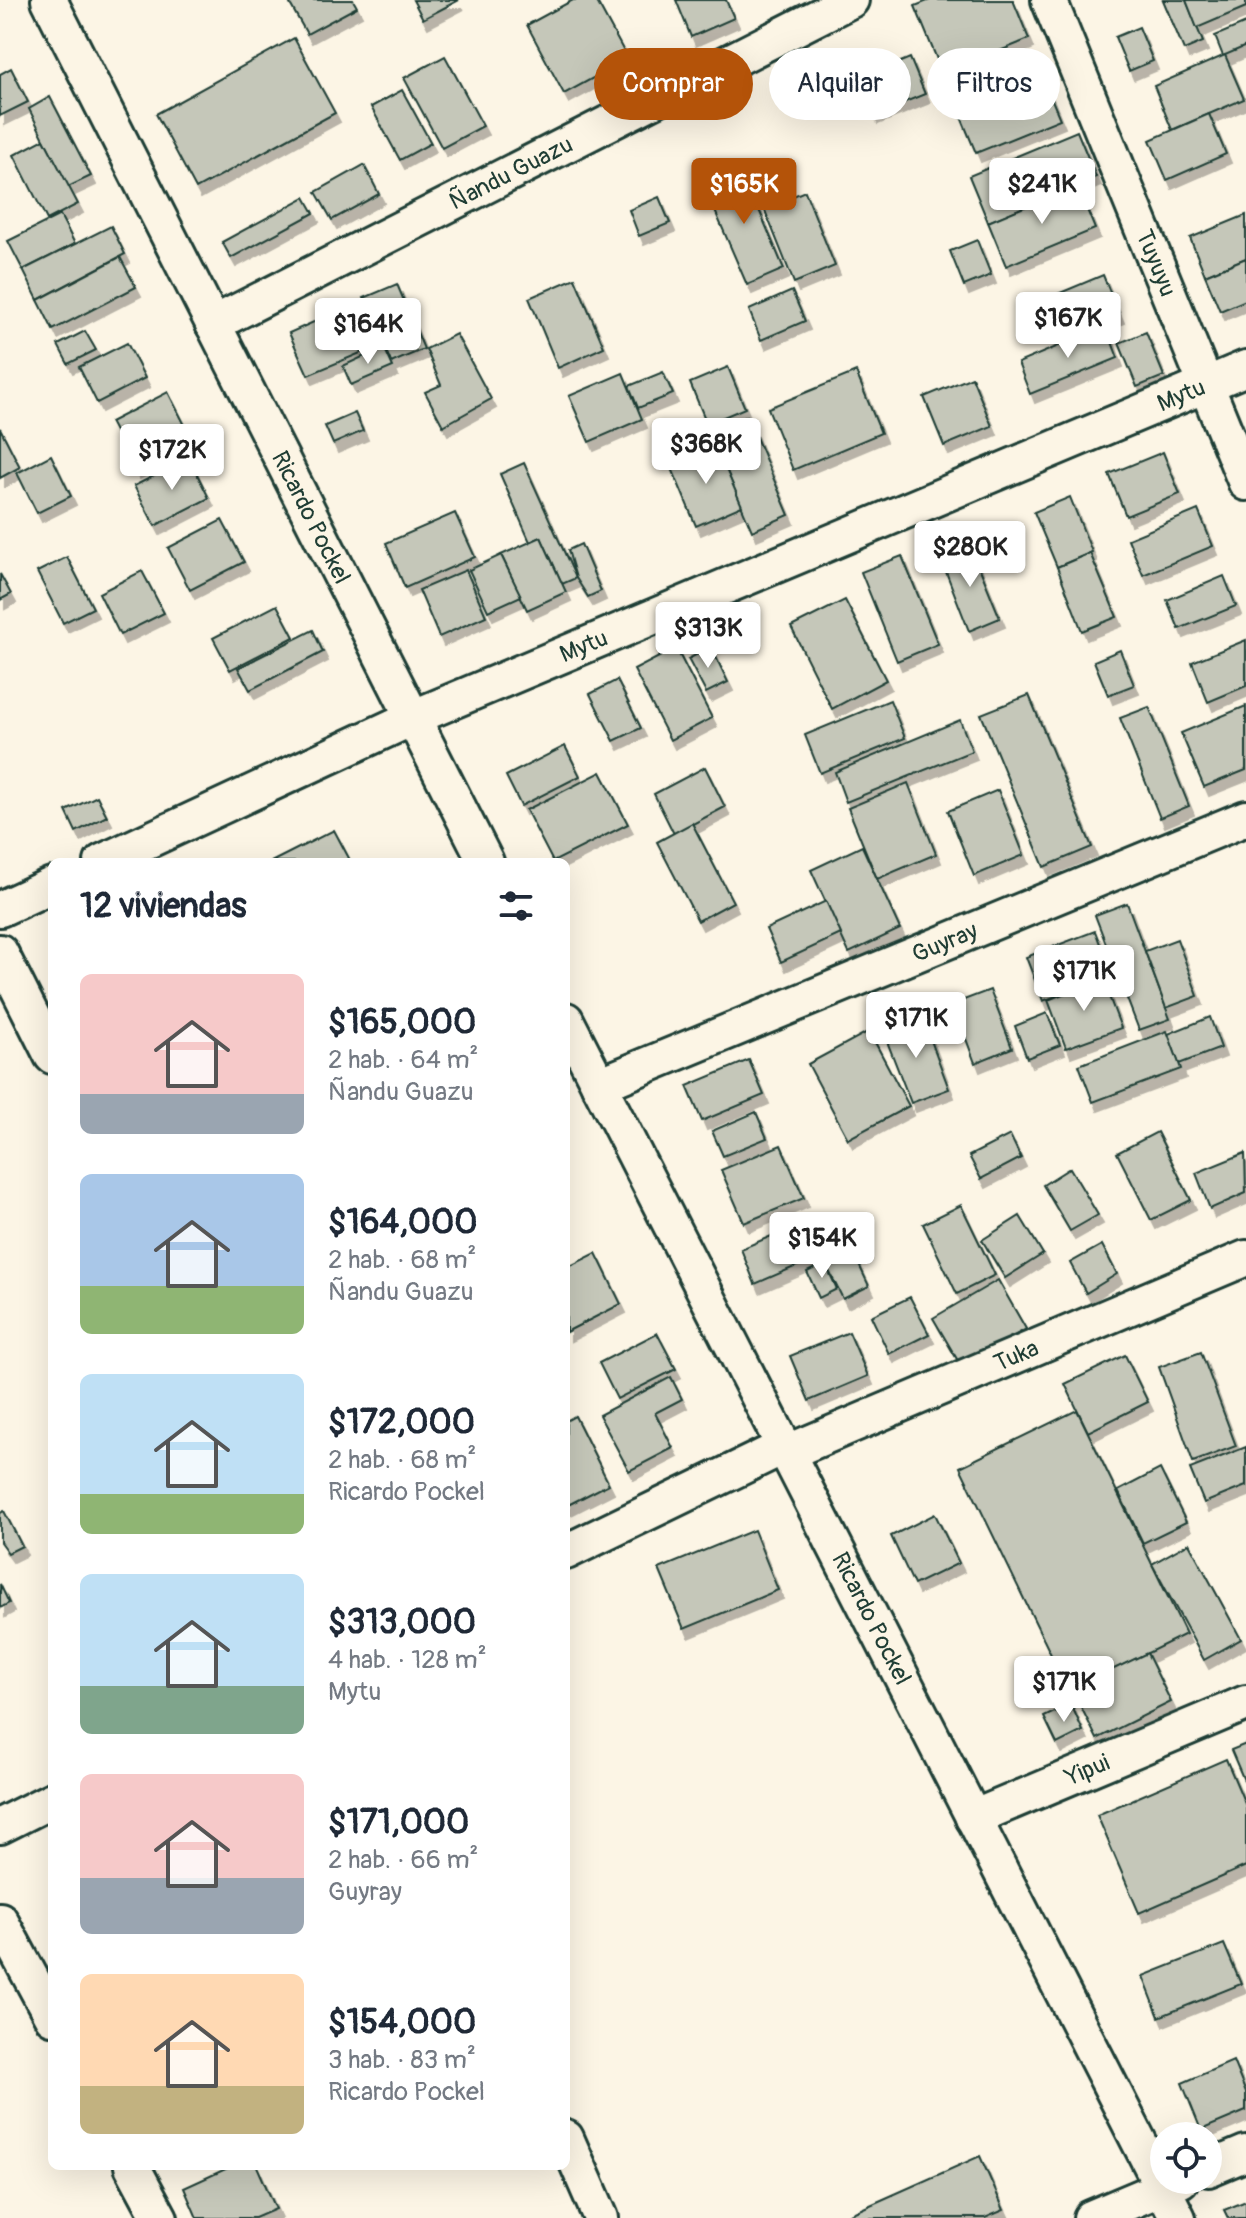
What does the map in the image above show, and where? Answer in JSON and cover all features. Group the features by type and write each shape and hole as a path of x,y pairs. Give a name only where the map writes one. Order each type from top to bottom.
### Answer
{"street":[{"name":"Ricardo Pockel","path":"49,0 484,858"},
{"name":"Ñandu Guazu","path":"213,324 851,0"},
{"name":"Tuyuyu","path":"1049,0 1246,483"},
{"name":"Mytu","path":"111,858 412,718 1246,368"},
{"name":"Guyray","path":"599,1085 1246,818"},
{"path":"0,909 48,887"},
{"path":"0,952 48,1048"},
{"name":"Ricardo Pockel","path":"570,1028 973,1818 1150,2144"},
{"name":"Tuka","path":"570,1550 785,1450 1246,1258"},
{"name":"Yipui","path":"973,1818 1246,1703"},
{"path":"0,1826 48,1802"},
{"path":"0,1920 48,2010"},
{"path":"570,2147 601,2218"},
{"path":"1222,2163 1246,2153"},
{"path":"134,2170 160,2218"},
{"path":"1091,2218 1150,2193"},
{"name":"Ricardo Pockel","path":"1174,2194 1178,2218"}],"building":[{"path":"297,0 353,0 357,7 307,34 290,4"},
{"path":"413,0 459,0 423,19"},
{"path":"573,0 596,0 622,48 594,48 594,78 564,94 527,25"},
{"path":"676,0 726,0 734,18 691,37"},
{"path":"930,0 1013,0 1029,39 1007,48 932,48 915,6"},
{"path":"1163,0 1186,0 1203,42 1184,50"},
{"path":"1186,0 1246,0 1246,7 1197,28"},
{"path":"1246,23 1246,46 1223,56 1215,36"},
{"path":"1139,27 1153,61 1129,71 1115,37"},
{"path":"294,38 335,113 196,189 156,114"},
{"path":"1225,55 1244,99 1172,130 1154,86"},
{"path":"445,56 483,126 442,148 404,78"},
{"path":"911,60 925,94 911,100"},
{"path":"11,68 28,102 0,116 0,74"},
{"path":"402,90 431,143 400,160 371,107"},
{"path":"50,97 91,176 68,187 29,109"},
{"path":"1209,114 1226,154 1167,180 1150,140"},
{"path":"962,120 1058,120 976,153"},
{"path":"1077,131 1096,177 988,222 969,176"},
{"path":"44,139 78,204 47,220 14,155"},
{"path":"364,165 379,194 332,220 316,192"},
{"path":"741,167 784,269 747,285 703,183"},
{"path":"1077,185 1095,229 1006,266 988,222"},
{"path":"805,191 835,266 794,283 764,208"},
{"path":"305,197 314,213 231,258 222,242"},
{"path":"659,197 670,223 639,236 629,210"},
{"path":"60,215 75,244 23,270 8,241"},
{"path":"1246,215 1246,258 1205,275 1190,238"},
{"path":"111,226 125,254 38,300 23,270"},
{"path":"977,240 991,275 964,286 950,251"},
{"path":"120,257 136,287 53,330 38,300"},
{"path":"1246,258 1246,300 1220,311 1205,275"},
{"path":"1103,275 1119,314 1052,343 1036,303"},
{"path":"575,278 604,347 558,368 529,298"},
{"path":"397,284 424,349 391,363 364,298"},
{"path":"792,291 805,321 761,340 749,310"},
{"path":"345,308 363,352 308,375 289,333"},
{"path":"1106,326 1118,358 1030,394 1018,363"},
{"path":"85,331 96,350 68,364 58,345"},
{"path":"1146,332 1164,376 1137,387 1119,343"},
{"path":"456,334 491,399 443,426 425,392 441,385 426,349"},
{"path":"127,343 145,378 97,403 79,367"},
{"path":"384,347 393,367 351,385 343,366"},
{"path":"728,367 745,408 707,424 690,383"},
{"path":"663,372 673,394 638,408 629,386"},
{"path":"856,372 881,433 793,470 768,408"},
{"path":"623,373 642,419 589,442 569,396"},
{"path":"972,377 992,426 944,446 924,397"},
{"path":"168,392 193,441 135,470 110,422"},
{"path":"355,413 363,431 333,444 325,426"},
{"path":"747,416 789,515 752,531 710,432"},
{"path":"0,428 20,467 0,478"},
{"path":"716,446 742,506 696,526 671,466"},
{"path":"1163,452 1180,494 1126,516 1109,474"},
{"path":"51,455 71,496 37,513 17,473"},
{"path":"189,458 209,498 155,526 134,486"},
{"path":"524,463 576,578 562,584 541,537 530,542 500,474"},
{"path":"1070,497 1092,552 1057,567 1034,512"},
{"path":"1198,510 1213,546 1143,575 1128,539"},
{"path":"455,513 475,557 405,588 386,543"},
{"path":"222,520 244,562 190,590 168,548"},
{"path":"541,537 566,592 527,610 501,555"},
{"path":"581,544 601,591 588,597 576,578 568,550"},
{"path":"971,547 1000,618 969,631 941,559"},
{"path":"1090,553 1117,617 1082,631 1057,567"},
{"path":"501,555 521,596 488,611 469,570"},
{"path":"902,556 938,644 897,661 861,572"},
{"path":"67,557 93,608 63,623 37,572"},
{"path":"466,570 486,616 439,637 419,590"},
{"path":"142,571 164,613 120,635 99,593"},
{"path":"0,574 11,594 0,600"},
{"path":"1224,576 1236,606 1179,629 1167,600"},
{"path":"845,600 886,680 832,709 791,627"},
{"path":"277,605 294,637 230,670 213,638"},
{"path":"313,630 323,652 250,690 238,668"},
{"path":"1246,640 1246,686 1208,702 1192,662"},
{"path":"711,647 728,682 706,693 688,659"},
{"path":"676,648 712,718 670,740 634,670"},
{"path":"1120,650 1134,685 1108,695 1094,661"},
{"path":"617,680 641,728 614,741 590,694"},
{"path":"1029,695 1092,847 1044,867 981,714"},
{"path":"890,700 905,738 820,773 805,735"},
{"path":"1246,706 1246,770 1204,787 1181,733"},
{"path":"1149,707 1189,806 1160,818 1120,718"},
{"path":"960,720 972,751 846,802 835,772"},
{"path":"565,746 580,776 521,806 506,776"},
{"path":"705,767 725,807 674,834 654,794"},
{"path":"601,772 628,824 561,858 551,858 526,810"},
{"path":"908,783 936,854 877,879 848,808"},
{"path":"998,790 1024,855 974,876 948,811"},
{"path":"97,796 107,816 76,832 66,811"},
{"path":"692,823 733,902 698,921 657,842"},
{"path":"334,830 349,858 279,858"},
{"path":"862,846 900,929 849,953 811,870"},
{"path":"826,901 841,934 781,962 766,929"},
{"path":"1127,903 1170,1019 1139,1030 1095,915"},
{"path":"1095,931 1112,975 1043,1001 1026,957"},
{"path":"1177,939 1198,996 1166,1008 1145,951"},
{"path":"1102,978 1121,1028 1066,1048 1048,1000"},
{"path":"990,990 1012,1048 975,1063 953,1004"},
{"path":"1047,1013 1060,1045 1027,1058 1015,1026"},
{"path":"922,1016 949,1089 911,1103 883,1031"},
{"path":"1210,1017 1221,1048 1179,1064 1168,1034"},
{"path":"869,1031 909,1106 848,1139 808,1064"},
{"path":"1167,1031 1181,1069 1093,1102 1079,1065"},
{"path":"749,1060 764,1095 702,1121 687,1086"},
{"path":"756,1112 767,1138 723,1156 712,1131"},
{"path":"1157,1132 1191,1200 1151,1220 1117,1153"},
{"path":"1010,1135 1021,1158 981,1179 969,1156"},
{"path":"781,1145 804,1198 744,1223 721,1170"},
{"path":"1245,1153 1246,1193 1210,1209 1196,1173"},
{"path":"1070,1168 1098,1215 1070,1231 1043,1185"},
{"path":"961,1205 995,1275 957,1294 923,1224"},
{"path":"821,1215 836,1249 755,1284 741,1249"},
{"path":"1020,1216 1043,1254 1005,1278 982,1240"},
{"path":"1102,1245 1117,1274 1086,1293 1070,1263"},
{"path":"596,1253 621,1304 570,1330 570,1266"},
{"path":"854,1254 869,1286 843,1299 827,1267"},
{"path":"825,1263 837,1289 819,1298 807,1272"},
{"path":"998,1280 1026,1329 961,1366 933,1318"},
{"path":"910,1297 929,1334 889,1354 871,1316"},
{"path":"849,1332 868,1376 809,1401 790,1356"},
{"path":"657,1333 676,1369 617,1399 599,1363"},
{"path":"1201,1352 1236,1446 1193,1462 1159,1367"},
{"path":"1125,1355 1148,1402 1088,1432 1065,1384"},
{"path":"671,1377 682,1399 655,1413 673,1448 629,1471 599,1415"},
{"path":"1077,1410 1186,1634 1069,1692 960,1467"},
{"path":"575,1416 609,1484 570,1504 570,1419"},
{"path":"1246,1447 1246,1486 1204,1503 1190,1469"},
{"path":"1160,1469 1186,1522 1143,1543 1118,1491"},
{"path":"4,1511 22,1546 8,1553 0,1542 0,1513"},
{"path":"935,1514 959,1563 914,1585 891,1536"},
{"path":"754,1530 778,1590 684,1629 659,1569"},
{"path":"1189,1543 1241,1639 1204,1660 1152,1564"},
{"path":"0,1584 9,1603 0,1608"},
{"path":"1147,1653 1171,1702 1097,1739 1072,1689"},
{"path":"1071,1704 1083,1731 1057,1744 1044,1717"},
{"path":"1246,1744 1246,1785 1231,1750"},
{"path":"1226,1759 1246,1806 1246,1866 1139,1913 1097,1815"},
{"path":"1224,1944 1241,1984 1159,2017 1143,1976"},
{"path":"1233,2061 1246,2093 1246,2111 1220,2122 1198,2122 1182,2083"},
{"path":"980,2156 1004,2210 985,2218 841,2218"},
{"path":"223,2170 259,2170 276,2209 255,2218 197,2218 184,2188"},
{"path":"1246,2201 1246,2218 1228,2218 1224,2210"}]}
